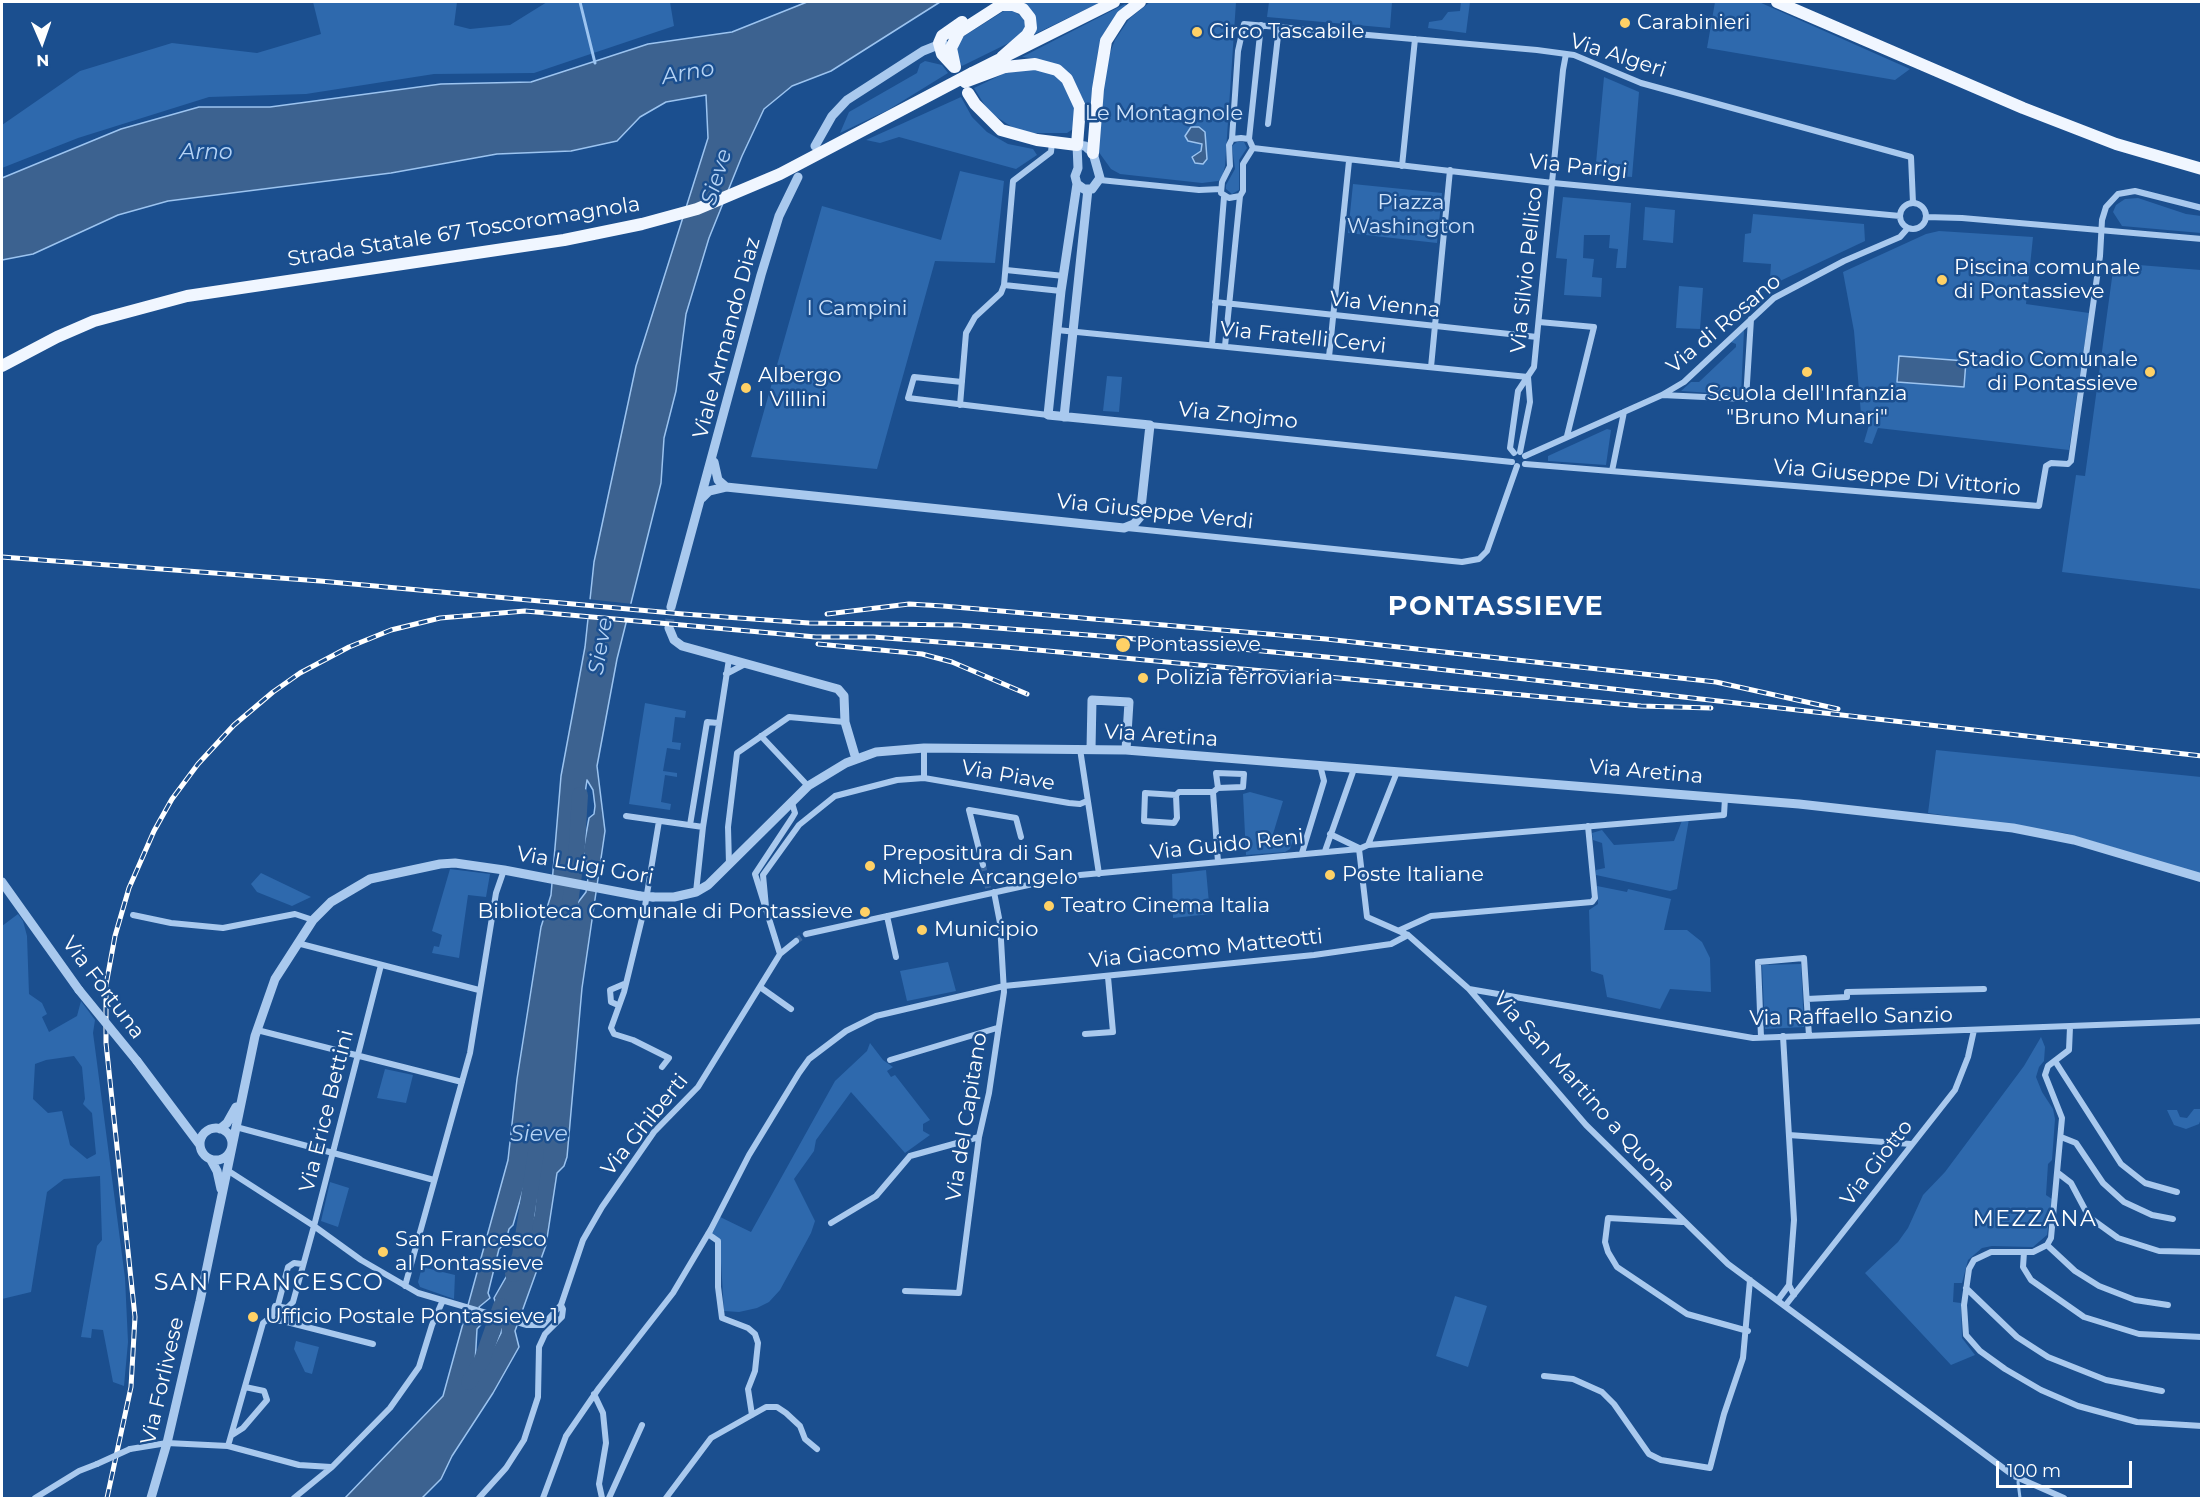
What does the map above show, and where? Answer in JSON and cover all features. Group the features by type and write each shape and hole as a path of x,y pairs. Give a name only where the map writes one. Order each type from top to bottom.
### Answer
{"main road":[{"path":"945,45 947,32 996,2"},
{"path":"1004,62 1047,34 1114,2"},
{"path":"1093,153 1098,89 1107,41 1122,16 1140,2"},
{"path":"1777,2 2023,108 2116,144 2202,169"},
{"path":"945,45 959,32 1001,5 1013,4 1023,9 1030,18 1031,28 1004,62"},
{"path":"968,93 975,104 1001,130 1052,142 1077,145 1080,108 1067,78 1056,70 1035,64 1004,62"},
{"name":"Strada Statale 67 Toscoromagnola","path":"2,366 57,337 94,321 187,296 564,240 676,216 750,189 1004,62"}],"street":[{"path":"1212,345 1224,196 1221,189 1230,166 1229,145 1232,139 1237,61 1244,24 1261,25 1249,139 1253,148 1243,164 1245,185 1240,196 1225,346"},
{"name":"Via Algeri","path":"1261,25 1570,55 1641,83 1911,157 1913,203"},
{"path":"1268,124 1279,27"},
{"path":"1402,166 1415,39"},
{"path":"815,146 832,116 847,100 887,72 945,45"},
{"name":"Via Silvio Pellico","path":"1521,456 1530,402 1528,377 1534,367 1553,183 1570,55"},
{"path":"1232,139 1249,139"},
{"path":"960,405 966,333 975,316 1000,293 1004,285 1013,180 1052,152 1052,142"},
{"path":"1048,415 1077,184 1075,176 1078,168 1077,145 1085,146 1093,153 1100,180"},
{"name":"Via Parigi","path":"1253,148 1553,183 1900,216"},
{"path":"1329,357 1349,161"},
{"path":"1078,168 1085,164 1096,167"},
{"path":"1431,367 1450,170"},
{"name":"Viale Armando Diaz","path":"670,607 702,498 761,275 779,216 798,177"},
{"path":"1100,180 1199,190 1221,189"},
{"path":"1077,184 1088,189 1100,180"},
{"path":"1064,417 1088,189"},
{"path":"2101,230 2106,207 2114,197 2124,192 2142,192 2202,208"},
{"path":"1224,196 1240,196"},
{"path":"1908,228 1903,224 1900,216 1903,207 1913,203 1924,208 1926,217 2202,239"},
{"path":"1072,217 1084,218"},
{"name":"Via di Rosano","path":"1521,456 1662,395 1684,382 1774,298 1900,237 1908,228 1921,226 1926,217"},
{"name":"Via Giuseppe Di Vittorio","path":"1521,456 1612,471 2039,506 2046,466 2052,463 2068,464 2072,461 2101,230"},
{"path":"1221,234 1236,236"},
{"path":"1006,270 1064,276"},
{"path":"1004,285 1062,291"},
{"name":"Via Vienna","path":"1215,302 1537,337"},
{"path":"1662,395 1746,399 1751,318"},
{"path":"1539,322 1594,327 1567,436"},
{"name":"Via Fratelli Cervi","path":"1058,330 1528,377"},
{"name":"Via Znojmo","path":"962,382 914,377 908,398 1064,417 1514,464"},
{"path":"1514,464 1521,456 1510,448 1518,392 1528,377"},
{"path":"1612,471 1624,412"},
{"path":"1124,528 1134,524 1140,517 1150,425"},
{"path":"713,456 714,471 718,480 726,487"},
{"name":"Via Giuseppe Verdi","path":"726,487 1462,562 1479,559 1487,551 1514,464 1521,456"},
{"path":"702,498 709,491 726,487"},
{"path":"1140,517 1148,530"},
{"path":"669,628 674,640 682,646 838,689 844,696 845,722 856,759"},
{"path":"696,892 703,827 729,659"},
{"path":"726,674 745,664"},
{"path":"1091,749 1092,700 1130,702 1126,750"},
{"path":"729,864 728,827 737,753 789,717 845,722"},
{"path":"690,825 706,722 718,723"},
{"path":"761,736 808,786"},
{"path":"924,748 924,778"},
{"name":"Via Luigi Gori","path":"313,920 331,902 370,879 416,867 455,863 640,896 674,897 696,892 708,885 808,786 856,759 876,752 924,748"},
{"name":"Via Aretina","path":"924,748 1126,750 1725,798 2013,828 2085,843 2202,878"},
{"path":"1080,749 1099,874"},
{"path":"1302,853 1324,781 1320,765"},
{"path":"1325,851 1354,768"},
{"path":"1368,845 1397,772"},
{"path":"1176,795 1177,818 1174,823 1144,821 1145,793 1176,795 1179,792 1215,790 1243,787 1244,774 1216,773 1215,790 1218,862"},
{"name":"Via Piave","path":"766,907 763,875 799,825 814,810 835,796 897,780 924,778 1069,803 1080,804 1087,801"},
{"path":"1330,834 1359,849 1368,845 1724,815 1725,798"},
{"path":"780,954 755,874 795,813 792,803"},
{"path":"983,865 969,810 1016,818 1021,837"},
{"path":"626,816 703,827"},
{"path":"659,821 645,906 611,1029 614,1034 633,1040 669,1058 662,1067"},
{"path":"1400,930 1431,916 1592,902 1595,898 1588,826"},
{"name":"Via Guido Reni","path":"1080,875 1359,849"},
{"name":"Via San Martino a Quona","path":"1359,849 1367,917 1408,935 1468,989 1586,1125 1682,1222 1728,1264 2014,1476 2064,1498"},
{"path":"405,1286 462,1082 496,893 508,871"},
{"path":"806,934 991,891 1069,876"},
{"name":"Via Fortuna","path":"2,882 79,990 137,1060 200,1145"},
{"name":"Via del Capitano","path":"905,1291 959,1293 979,1137 989,1093 1004,986 1000,923 991,891"},
{"path":"133,915 171,923 223,928 295,914 313,920"},
{"path":"887,916 896,957"},
{"name":"Via Forlivese","path":"151,1498 167,1443 257,1030 275,979 313,920"},
{"name":"Via Giacomo Matteotti","path":"543,1498 566,1436 594,1395 673,1293 788,1089 810,1059 855,1025 876,1016 1004,986 1391,944 1408,935"},
{"name":"Via Ghiberti","path":"443,1300 453,1305 527,1325 535,1326 549,1321 561,1305 583,1240 602,1207 654,1132 698,1087 780,954 796,941"},
{"path":"297,944 479,990"},
{"path":"1761,1037 1758,962 1804,958 1809,1035"},
{"name":"Via Erice Bettini","path":"283,1321 287,1317 287,1308 293,1302 314,1226 381,965"},
{"path":"1085,1034 1113,1032 1108,976"},
{"path":"618,1005 611,1002 610,990 624,984"},
{"path":"760,987 791,1009"},
{"name":"Via Raffaello Sanzio","path":"1468,989 1630,1019 1761,1037 2202,1021"},
{"path":"1807,999 1848,997 1847,992 1984,989"},
{"path":"2070,1027 2069,1050 2047,1068 2045,1077 2061,1110 2061,1137 2052,1236 2047,1245 2035,1251 1991,1252 1978,1257 1970,1267 1966,1288 1964,1325 1969,1339 1984,1355 2022,1380 2066,1402 2110,1416 2155,1424 2202,1426"},
{"path":"890,1060 997,1028"},
{"path":"257,1030 462,1082"},
{"name":"Via Giotto","path":"1785,1306 1955,1090 1968,1057 1974,1030"},
{"path":"1783,1036 1794,1220 1789,1285 1792,1296"},
{"path":"2055,1061 2121,1164 2145,1183 2177,1192"},
{"name":"Via Forlivese","path":"220,1129 227,1123 241,1097"},
{"name":"Via Fortuna","path":"177,1115 189,1126 209,1130"},
{"path":"236,1127 434,1180"},
{"path":"200,1145 201,1138 209,1130 220,1129 229,1135 232,1144 227,1156 211,1160"},
{"path":"1789,1135 1911,1144"},
{"path":"831,1223 876,1196 910,1156 979,1137"},
{"path":"2061,1137 2074,1141 2103,1183 2121,1200 2147,1214 2173,1219"},
{"name":"Via Forlivese","path":"200,1145 206,1157 211,1160 219,1178 220,1201"},
{"path":"211,1160 314,1226 361,1260 405,1286 443,1300 432,1325 419,1367 410,1380 374,1426 332,1467 294,1498"},
{"path":"2058,1173 2071,1183 2084,1212 2109,1233 2145,1248 2187,1253 2202,1252"},
{"path":"1682,1222 1608,1218 1605,1242 1608,1252 1617,1267 1687,1314 1748,1330"},
{"path":"711,1229 708,1233 718,1241 718,1287 722,1318 748,1328 755,1334 759,1343 755,1371 748,1389 752,1415"},
{"path":"2047,1245 2075,1271 2099,1286 2135,1300 2168,1305"},
{"path":"2024,1252 2024,1267 2029,1278 2076,1313 2127,1332 2174,1337 2201,1337"},
{"name":"Via Erice Bettini","path":"228,1446 263,1323 272,1316 272,1309 278,1305 288,1267 294,1263 302,1264"},
{"path":"1544,1376 1573,1379 1602,1392 1614,1404 1649,1454 1661,1460 1710,1468 1724,1414 1743,1358 1748,1330 1750,1280"},
{"path":"1778,1300 1789,1285"},
{"path":"1966,1288 2012,1332 2048,1357 2106,1380 2162,1391"},
{"path":"278,1305 287,1308"},
{"path":"481,1498 524,1440 538,1397 539,1347 546,1334 562,1317 561,1305"},
{"path":"272,1316 276,1320 373,1344"},
{"name":"Via Erice Bettini","path":"232,1435 243,1428 267,1400 264,1391 245,1387"},
{"path":"594,1395 603,1413 606,1443 599,1484 602,1498"},
{"path":"666,1498 711,1438 766,1407 777,1407 800,1426 806,1439 817,1449"},
{"path":"609,1498 642,1425"},
{"path":"35,1498 79,1471 130,1449 167,1443 228,1446 299,1465 332,1467"}],"green space":[{"path":"313,2 457,2 454,25 470,29 510,25 547,2 670,2 674,26 534,73 434,74 306,94 209,97 78,138 2,168 2,125 80,71 172,43 257,53 321,34"},
{"path":"1016,2 1101,2 1035,34 1036,25"},
{"name":"Le Montagnole","path":"1150,2 1236,2 1225,166 1222,178 1218,181 1202,183 1120,174 1111,169 1098,151 1106,63 1115,40 1129,19"},
{"path":"1269,2 1392,2 1390,28 1267,17"},
{"path":"1461,2 1470,2 1466,33 1428,28 1429,22 1442,20 1448,12 1460,11"},
{"path":"1715,2 1759,2 1910,69 1895,80 1707,48"},
{"path":"1125,4 1128,7 1116,20 1090,120 1085,120 1082,98 1073,79 1037,59 1022,57"},
{"path":"1012,10 1022,17 1026,24 1021,37 962,66 958,61 956,49 961,38 1004,11"},
{"path":"925,61 942,65 948,73 888,110 840,133 849,112 917,73 920,64"},
{"path":"1037,68 1057,75 1076,101 1073,129 1067,133 1034,133 1015,129 989,112 974,88 1005,73"},
{"path":"1604,77 1639,92 1632,177 1595,174"},
{"path":"961,97 972,117 987,132 1008,144 1033,149 1037,155 1016,169 899,137 880,143 866,140"},
{"path":"1237,142 1244,142 1247,148 1239,160 1239,190 1232,194 1226,189 1226,185 1235,169 1232,146"},
{"name":"I Campini","path":"960,171 1004,181 995,263 935,261 877,469 751,457 822,206 941,240"},
{"name":"Piazza Washington","path":"1353,184 1442,193 1437,243 1348,233"},
{"path":"1563,197 1631,203 1626,268 1616,268 1618,249 1609,248 1610,235 1584,235 1583,258 1594,259 1592,277 1602,278 1601,297 1564,295 1567,259 1556,258"},
{"path":"2138,198 2186,214 2201,216 2201,233 2122,226 2113,212 2116,205 2125,199"},
{"path":"1645,207 1675,210 1673,243 1643,240"},
{"path":"1753,214 1864,224 1865,241 1780,281 1770,278 1771,264 1743,262 1745,234 1751,233"},
{"path":"1939,231 2033,237 2026,304 2089,313 2069,450 1878,428 1872,444 1864,442 1872,415 1861,414 1854,331 1843,272 1926,234"},
{"name":"Stadio Comunale di Pontassieve","path":"2114,263 2201,270 2201,589 2062,572 2076,475 2085,476"},
{"path":"1679,286 1703,288 1700,329 1676,328"},
{"path":"1744,330 1741,395 1681,391 1691,382 1699,382 1736,347 1736,344 1731,342"},
{"path":"1107,376 1122,377 1119,412 1103,411"},
{"path":"1607,429 1611,430 1606,465 1548,461 1548,456"},
{"path":"645,703 686,711 685,718 675,717 672,742 681,743 680,750 667,748 663,771 677,773 677,777 665,775 661,802 671,804 670,810 629,804"},
{"path":"1936,750 2201,777 2201,874 2065,833 1928,813"},
{"path":"1250,792 1283,801 1273,834 1293,840 1290,849 1285,852 1246,855 1243,794"},
{"path":"1683,818 1689,819 1677,889 1670,891 1596,875 1596,870 1605,868 1602,843 1593,840 1592,833 1602,830 1614,845 1674,841"},
{"path":"450,869 490,874 486,897 468,895 459,958 432,953 434,946 439,947 442,935 432,931"},
{"path":"1206,870 1210,914 1173,918 1172,874"},
{"path":"261,873 311,897 292,906 257,892 251,884"},
{"path":"1597,886 1627,892 1628,889 1671,899 1664,930 1687,930 1702,942 1710,958 1711,992 1670,989 1660,1009 1607,997 1603,975 1591,971 1589,910 1598,904"},
{"path":"18,914 23,921 27,936 29,994 42,1003 47,1014 42,1017 49,1032 77,1016 81,1001 95,1020 93,1033 125,1278 128,1342 124,1386 113,1382 103,1330 92,1329 91,1338 81,1337 97,1246 102,1240 100,1176 64,1179 47,1192 31,1292 2,1299 2,926","holes":["74,1056 82,1067 85,1099 83,1104 92,1113 96,1154 87,1159 70,1145 62,1111 48,1113 33,1099 35,1064"]},
{"path":"948,962 956,991 907,1001 900,971"},
{"path":"1801,964 1804,1027 1765,1029 1762,965"},
{"path":"2041,1037 2045,1047 2044,1061 2036,1077 2053,1109 2055,1119 2052,1160 2048,1164 2046,1195 2052,1199 2047,1235 2033,1247 1992,1246 1982,1248 1968,1260 1962,1283 1954,1283 1953,1302 1961,1303 1962,1338 1975,1355 1951,1365 1865,1273 1898,1242 1908,1228 1923,1195 1945,1172 2024,1066"},
{"path":"870,1043 883,1060 893,1067 887,1071 891,1077 895,1075 930,1120 923,1124 923,1131 930,1135 905,1153 851,1092 816,1140 814,1151 794,1179 815,1221 811,1233 780,1290 769,1302 757,1308 739,1312 724,1311 720,1246 709,1231 716,1215 751,1232 835,1081 867,1051"},
{"path":"385,1069 413,1075 406,1103 377,1098"},
{"path":"2194,1109 2201,1109 2199,1124 2186,1129 2174,1125 2167,1110 2177,1110 2180,1117 2187,1118"},
{"path":"330,1182 349,1188 338,1227 321,1221"},
{"path":"422,1267 455,1275 454,1299 420,1287 418,1282"},
{"path":"1455,1296 1487,1306 1468,1367 1436,1356"},
{"path":"296,1341 319,1347 312,1374 305,1372 294,1349"}],"water":[{"name":"Arno","path":"807,2 940,2 831,71 792,86 764,109 742,156 709,238 686,314 676,391 664,438 661,483 617,659 597,766 605,831 582,988 567,1157 564,1166 557,1173 546,1245 515,1331 519,1347 493,1393 452,1456 441,1479 422,1498 345,1498 443,1396 508,1160 517,1079 541,927 551,895 561,776 585,647 594,562 636,366 708,138 706,95 666,102 640,117 617,141 571,151 497,154 391,173 168,201 118,215 33,254 2,260 2,178 121,129 199,107 270,107 441,84 531,82 648,44 732,32","holes":["587,780 593,790 595,806 594,814 589,818 583,851 589,871 586,892 573,909 570,894 575,891 570,850 578,832 578,818 582,813","534,1173 536,1197 534,1215 521,1251 494,1298 499,1314 486,1323 489,1327 501,1326 501,1333 487,1360 475,1364 477,1329 485,1320 479,1307 490,1298 488,1293 499,1249 505,1244 509,1229 513,1225 527,1176"]},
{"path":"1191,127 1199,127 1205,132 1207,159 1203,164 1195,163 1192,157 1201,151 1202,144 1188,141 1185,136"},
{"path":"1899,356 1966,361 1964,387 1897,382"}],"pier":[{"path":"587,599 633,604 629,622 585,619"}],"waterway":[{"path":"580,2 595,63"},
{"name":"Sieve","path":"568,918 576,860 580,795"},
{"name":"Sieve","path":"513,1274 520,1256 536,1152"},
{"name":"Sieve","path":"469,1382 482,1360 501,1306"},
{"path":"2018,1482 2020,1498"}],"tunnel":[{"path":"669,628 671,607"},
{"path":"983,865 988,888"},
{"path":"796,941 806,934"}],"railway":[{"path":"2,557 320,581 683,614 809,623 958,625 1114,637 1358,660 2202,756"},
{"path":"827,614 909,604 1326,639 1716,682 1838,709"},
{"path":"107,1498 131,1387 135,1317 106,1043 106,985 115,936 129,888 154,831 172,799 198,764 234,725 273,692 300,673 349,647 391,630 440,618 525,611 816,637 873,637 1005,647 1641,706 1711,708"},
{"path":"818,644 922,654 952,662 1027,694"}],"place":[{"name":"Carabinieri","path":"1625,23"},
{"name":"Circo Tascabile","path":"1197,32"},
{"name":"Piscina comunale di Pontassieve","path":"1942,280"},
{"name":"Scuola dell'Infanzia \"Bruno Munari\"","path":"1807,372"},
{"name":"Stadio Comunale di Pontassieve","path":"2150,372"},
{"name":"Albergo I Villini","path":"746,388"},
{"name":"Pontassieve","path":"1123,645"},
{"name":"Polizia ferroviaria","path":"1143,678"},
{"name":"Prepositura di San Michele Arcangelo","path":"870,866"},
{"name":"Poste Italiane","path":"1330,875"},
{"name":"Teatro Cinema Italia","path":"1049,906"},
{"name":"Biblioteca Comunale di Pontassieve","path":"865,912"},
{"name":"Municipio","path":"922,930"},
{"name":"San Francesco al Pontassieve","path":"383,1252"},
{"name":"Ufficio Postale Pontassieve 1","path":"253,1317"}],"district":[{"name":"PONTASSIEVE","path":"1496,607"},
{"name":"MEZZANA","path":"2035,1220"},
{"name":"SAN FRANCESCO","path":"269,1283"}]}
